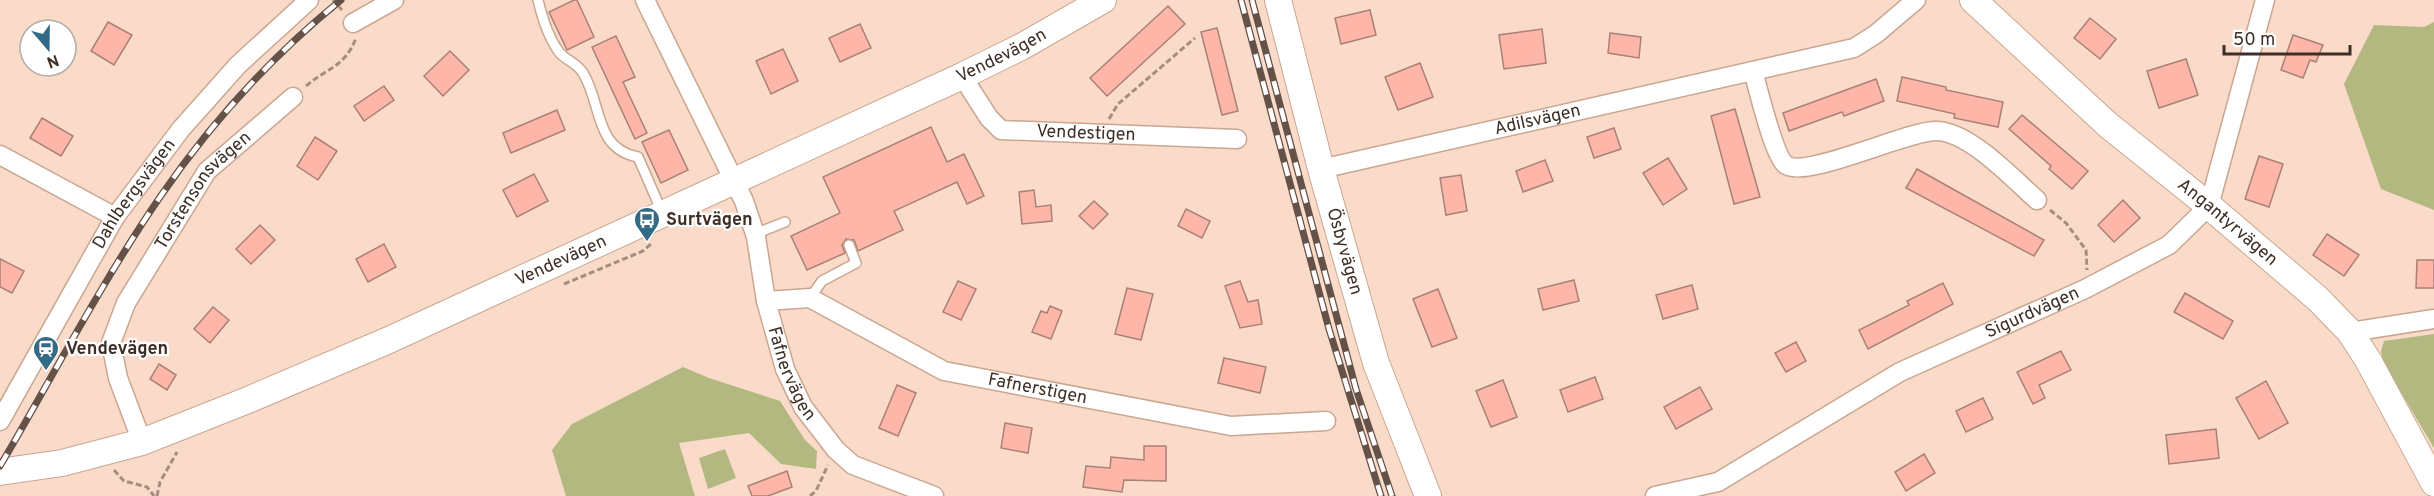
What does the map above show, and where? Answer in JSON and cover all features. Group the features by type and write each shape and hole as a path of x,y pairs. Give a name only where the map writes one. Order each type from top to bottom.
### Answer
{"street":[{"name":"Dahlbergsvägen","path":"0,421 115,217 181,129 238,65 309,0"},
{"path":"353,23 394,0"},
{"path":"645,0 734,183"},
{"name":"Vendevägen","path":"0,472 62,463 142,442 389,340 962,76 1022,47 1103,0"},
{"name":"Ösbyvägen","path":"1278,0 1321,169 1376,363 1428,496"},
{"name":"Adilsvägen","path":"1321,169 1854,48 1876,34 1916,0"},
{"name":"Angantyrvägen","path":"1973,0 2109,125 2318,299 2350,332 2368,360 2434,483"},
{"path":"2209,206 2265,0"},
{"path":"1753,71 1778,153 1786,165 1799,169 1818,165 1936,131 1956,135 1979,149 2037,200"},
{"name":"Vendestigen","path":"962,76 989,118 1001,130 1237,139"},
{"name":"Torstensonsvägen","path":"142,442 118,378 111,343 126,303 207,171 293,97"},
{"path":"0,155 115,217"},
{"name":"Fafnervägen","path":"734,183 744,201 755,234 766,301 785,369 803,407 836,450 853,465 934,496"},
{"name":"Sigurdvägen","path":"1655,496 1719,482 1900,372 2085,289 2169,245 2209,206"},
{"path":"766,301 810,298"},
{"name":"Fafnerstigen","path":"810,298 944,371 1231,426 1326,421"},
{"path":"2350,332 2434,319"}],"lane":[{"path":"538,0 543,20 560,53 573,61 583,73 611,144 625,154 638,157 663,215"},
{"path":"755,234 785,222"},
{"path":"810,298 822,281 856,264 849,245"}],"path":[{"path":"293,97 310,82 328,72 350,52 357,35 353,23"},
{"path":"1099,134 1118,104 1195,38"},
{"path":"2037,200 2067,223 2086,250 2087,272"},
{"path":"113,469 124,481 147,487 155,496 160,482 181,445"},
{"path":"810,496 816,491 836,450"}],"green space":[{"path":"2434,22 2434,210 2381,189 2344,84 2374,25 2424,27"},
{"path":"2434,334 2434,448 2383,362 2381,351 2384,341"},
{"path":"683,367 780,401 805,440 817,451 816,469 781,464 749,433 679,443 695,496 566,496 552,450 572,424"},
{"path":"725,449 736,478 708,489 699,458"}],"building":[{"path":"577,0 594,37 567,50 549,12"},
{"path":"1168,6 1185,24 1107,96 1090,78"},
{"path":"1370,10 1376,35 1341,44 1335,18"},
{"path":"2090,18 2116,39 2100,59 2074,38"},
{"path":"108,22 132,35 114,65 91,51"},
{"path":"860,24 871,48 840,62 829,38"},
{"path":"1217,28 1238,111 1222,115 1201,32"},
{"path":"1542,29 1546,63 1504,69 1499,35"},
{"path":"1610,33 1641,37 1639,58 1608,53"},
{"path":"2293,35 2323,45 2316,62 2310,60 2303,78 2281,70"},
{"path":"616,36 635,77 623,82 647,133 635,139 592,47"},
{"path":"783,49 798,81 771,94 756,61"},
{"path":"450,51 469,70 443,96 424,76"},
{"path":"2186,59 2198,95 2159,108 2147,71"},
{"path":"1420,63 1433,97 1398,110 1385,77"},
{"path":"1902,77 1946,87 1946,90 2003,102 1998,127 1954,118 1955,114 1897,101"},
{"path":"1876,79 1884,101 1844,116 1842,112 1789,131 1783,113"},
{"path":"384,86 394,100 364,121 354,106"},
{"path":"1735,109 1760,197 1734,204 1711,116"},
{"path":"557,110 565,130 511,153 503,133"},
{"path":"2022,115 2088,171 2072,189 2049,169 2051,166 2009,129"},
{"path":"42,118 73,136 61,156 30,138"},
{"path":"931,127 947,162 964,154 984,196 967,204 957,182 894,211 903,230 858,251 854,240 846,239 842,245 845,253 807,270 791,236 840,213 823,177"},
{"path":"1614,128 1621,149 1594,158 1587,137"},
{"path":"669,130 688,170 661,183 642,142"},
{"path":"315,137 337,151 318,180 297,166"},
{"path":"2259,156 2283,164 2269,207 2245,199"},
{"path":"1668,158 1687,189 1663,205 1643,173"},
{"path":"1545,160 1553,181 1523,192 1516,171"},
{"path":"1917,169 2044,240 2034,256 1906,188"},
{"path":"534,174 548,201 517,217 503,190"},
{"path":"1461,175 1467,211 1446,215 1440,178"},
{"path":"1034,190 1036,207 1051,205 1052,221 1022,224 1019,192"},
{"path":"2123,200 2140,218 2114,242 2098,225"},
{"path":"1094,201 1108,214 1093,229 1079,216"},
{"path":"1186,209 1210,221 1202,238 1178,226"},
{"path":"260,225 275,240 251,264 236,249"},
{"path":"2327,234 2359,255 2344,276 2313,255"},
{"path":"384,244 396,267 368,282 356,259"},
{"path":"0,259 24,271 12,293 0,287"},
{"path":"2417,260 2434,260 2434,288 2416,288"},
{"path":"1574,280 1579,301 1543,310 1538,289"},
{"path":"958,281 976,289 961,320 943,312"},
{"path":"1240,281 1248,302 1258,300 1262,324 1240,328 1225,286"},
{"path":"1943,283 1953,304 1868,349 1859,330 1909,305 1907,301"},
{"path":"1692,285 1698,309 1663,319 1656,295"},
{"path":"1127,288 1153,294 1141,340 1115,334"},
{"path":"1438,289 1457,338 1432,347 1413,299"},
{"path":"2185,293 2233,321 2223,339 2174,312"},
{"path":"1050,306 1062,311 1051,339 1032,332 1041,311 1047,313"},
{"path":"213,307 229,320 210,343 194,329"},
{"path":"1796,342 1806,361 1786,372 1775,353"},
{"path":"2061,351 2071,370 2039,385 2045,398 2033,404 2017,372"},
{"path":"1224,358 1266,367 1260,393 1218,383"},
{"path":"159,364 176,375 167,390 150,379"},
{"path":"1595,377 1603,399 1568,412 1560,390"},
{"path":"1503,380 1517,417 1491,427 1476,391"},
{"path":"2266,381 2288,423 2259,439 2236,398"},
{"path":"897,385 916,393 898,436 879,428"},
{"path":"1700,387 1712,409 1676,429 1664,407"},
{"path":"1983,398 1993,419 1966,432 1956,411"},
{"path":"1005,423 1032,428 1028,453 1001,448"},
{"path":"2216,429 2219,458 2169,464 2166,435"},
{"path":"1144,446 1166,446 1166,481 1124,480 1122,492 1083,487 1086,466 1110,468 1111,457 1144,460"},
{"path":"1924,454 1935,473 1906,491 1895,472"},
{"path":"787,471 792,487 768,496 752,496 748,486"}],"railway":[{"path":"0,466 118,263 179,170 243,92 291,44 341,0"},
{"path":"1241,0 1329,329 1381,496"},
{"path":"1252,0 1356,389 1392,496"}],"place":[{"name":"Surtvägen","path":"647,243"},
{"name":"Vendevägen","path":"46,372"}]}
